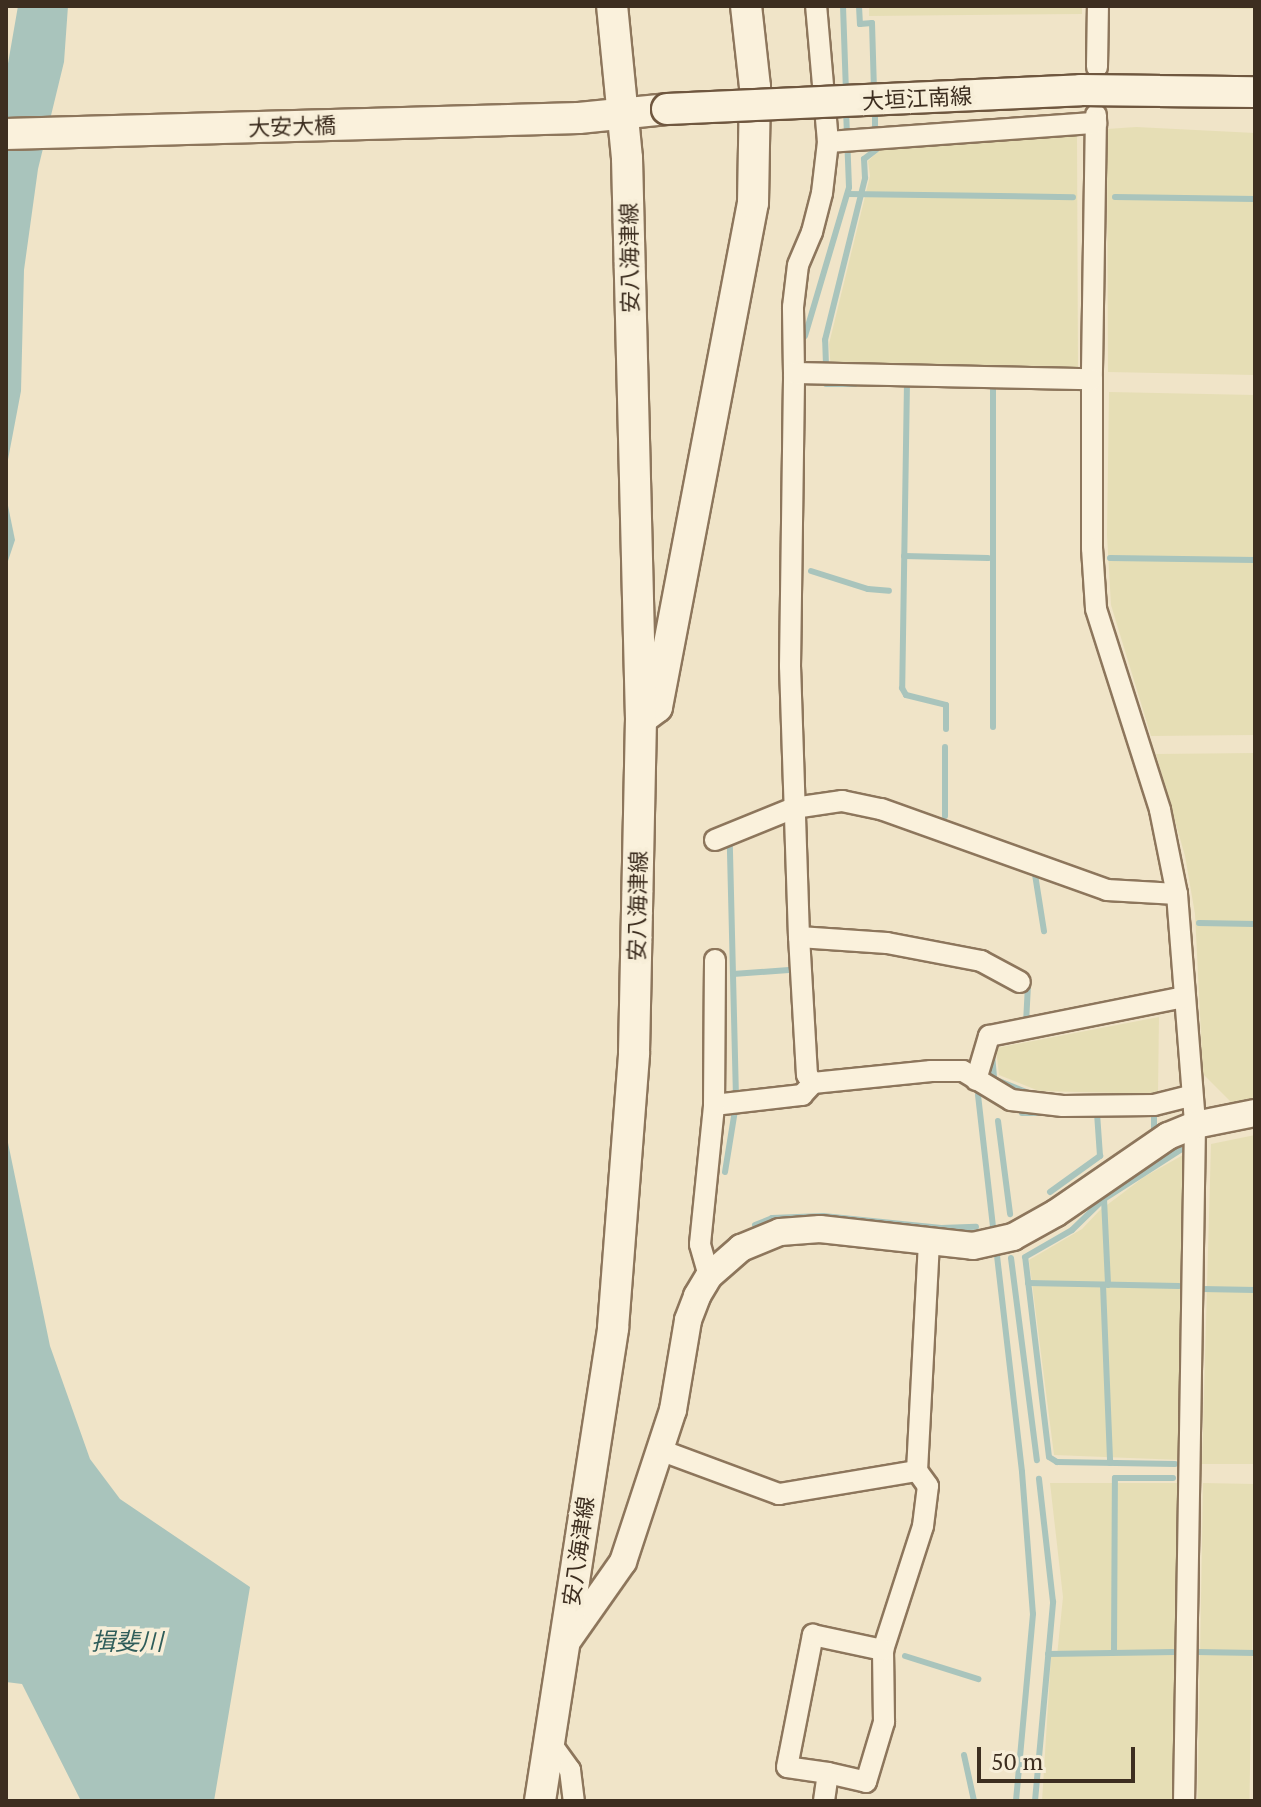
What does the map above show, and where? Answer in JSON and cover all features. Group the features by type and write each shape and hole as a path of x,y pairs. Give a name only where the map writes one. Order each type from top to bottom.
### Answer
{"main road":[{"name":"安八海津線","path":"540,1801 613,1328 634,1053 641,719 627,158 612,6"},
{"path":"641,719 657,707 753,203 755,87 746,6"},
{"name":"大垣江南線","path":"579,118 667,109 1081,90 1255,92"},
{"name":"大安大橋","path":"6,134 579,118"}],"street":[{"path":"813,1083 807,1075 799,937 790,666 793,307 798,265 812,232 822,193 828,142 816,6"},
{"path":"1097,67 1098,6"},
{"path":"828,142 1096,119 1092,379 1092,548 1096,609 1160,810 1177,894 1195,1125 1184,1801"},
{"path":"794,373 1092,379"},
{"path":"715,840 794,808 842,801 881,809 1107,890 1177,894"},
{"path":"799,937 887,943 981,961 1020,982"},
{"path":"709,1276 700,1244 714,1105 715,960"},
{"path":"976,1080 989,1036 1184,997"},
{"path":"714,1105 802,1095 813,1083 931,1071 963,1071 1011,1100 1063,1106 1154,1105 1191,1096"},
{"path":"566,1643 623,1562 673,1410 688,1320 709,1276 741,1248 780,1232 820,1229 973,1246 1013,1237 1056,1213 1168,1136 1195,1125 1255,1113"},
{"path":"883,1650 813,1635 787,1767 866,1782 884,1722 883,1650 923,1526 928,1486 917,1471 929,1242"},
{"path":"660,1450 779,1494 917,1471"},
{"path":"549,1741 570,1770 574,1801"},
{"path":"824,1801 828,1773"}],"shaded area":[{"path":"869,6 1082,6 1082,14 869,16"},
{"path":"1255,6 1255,9 1113,8"},
{"path":"1136,127 1255,133 1255,375 1108,372 1107,129"},
{"path":"1077,134 1078,374 831,371 829,344 870,176 868,161 880,150"},
{"path":"1109,392 1255,395 1255,735 1151,736 1111,605 1107,535"},
{"path":"1255,753 1255,1104 1236,1107 1203,1074 1195,914 1185,856 1156,754"},
{"path":"1159,1017 1158,1094 1039,1091 999,1075 996,1048"},
{"path":"1255,1135 1255,1464 1202,1464 1211,1144"},
{"path":"1183,1155 1181,1460 1054,1455 1029,1260 1082,1229 1099,1211 1144,1177"},
{"path":"1050,1483 1182,1483 1173,1801 1042,1801 1051,1657 1057,1656 1063,1597"},
{"path":"1203,1483 1255,1484 1249,1801 1197,1801"}],"water":[{"path":"18,6 68,6 64,62 38,169 24,270 21,391 6,470 6,75"},
{"path":"6,496 15,540 6,567"},
{"name":"揖斐川","path":"6,1133 50,1346 90,1459 120,1499 250,1587 214,1801 81,1801 22,1684 6,1682"}],"waterway":[{"path":"843,6 846,90"},
{"path":"859,6 860,24 872,23 874,90"},
{"path":"875,109 875,131"},
{"path":"805,336 849,187 846,110"},
{"path":"826,365 825,340 865,178 864,159 876,150"},
{"path":"848,194 1073,197"},
{"path":"1115,197 1255,199"},
{"path":"910,383 907,382 902,688 906,695 946,705 946,729"},
{"path":"826,384 855,384"},
{"path":"993,385 993,727"},
{"path":"904,556 988,558"},
{"path":"1110,558 1255,560"},
{"path":"811,571 868,589 889,591"},
{"path":"945,747 945,816"},
{"path":"736,841 730,844 736,1098"},
{"path":"1034,868 1044,931"},
{"path":"1199,923 1255,924"},
{"path":"733,974 789,970"},
{"path":"1026,1023 1028,985"},
{"path":"992,1054 994,1079 1031,1094"},
{"path":"978,1095 994,1236"},
{"path":"725,1172 735,1110"},
{"path":"1022,1113 1042,1113"},
{"path":"1050,1192 1100,1156 1097,1113 1103,1113"},
{"path":"1150,1114 1154,1114 1154,1130"},
{"path":"998,1121 1010,1214"},
{"path":"1175,1464 1057,1462 1049,1457 1025,1257 1072,1230 1104,1199 1182,1149"},
{"path":"1104,1199 1108,1285"},
{"path":"755,1225 772,1218 823,1216 941,1228 976,1227"},
{"path":"996,1247 1022,1472 1033,1614 1016,1801"},
{"path":"1011,1258 1037,1460"},
{"path":"1028,1283 1179,1286"},
{"path":"1103,1285 1110,1463"},
{"path":"1202,1289 1255,1290"},
{"path":"1114,1652 1115,1478 1173,1478"},
{"path":"1035,1801 1053,1602 1039,1479"},
{"path":"1048,1654 1175,1652"},
{"path":"1196,1652 1255,1653"},
{"path":"905,1656 978,1679"},
{"path":"964,1755 974,1801"}]}
